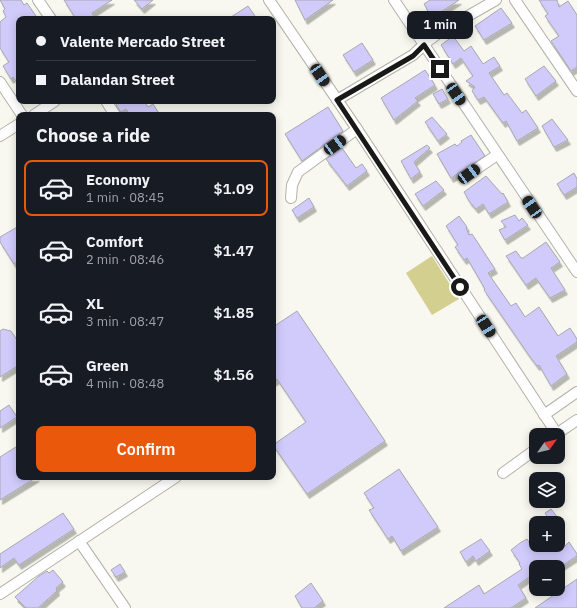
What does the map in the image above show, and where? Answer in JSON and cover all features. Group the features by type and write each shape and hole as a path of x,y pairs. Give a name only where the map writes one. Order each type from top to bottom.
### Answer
{"street":[{"path":"38,0 49,16"},
{"path":"269,0 357,129 552,428"},
{"path":"394,0 577,272"},
{"path":"337,100 413,56 440,32 496,0"},
{"path":"515,0 577,92"},
{"path":"0,82 20,112"},
{"path":"38,112 50,104"},
{"path":"0,136 16,126"},
{"path":"291,198 292,185 298,172 357,129"},
{"path":"469,174 497,155"},
{"path":"544,415 577,392"},
{"path":"565,428 577,420"},
{"path":"503,473 529,454"},
{"path":"0,594 171,480"},
{"path":"78,541 125,608"}],"shaded area":[{"path":"432,256 459,299 432,315 406,273"}],"building":[{"path":"0,0 21,0 24,5 27,3 36,16 16,16 16,82 13,77 11,79 3,66 9,62 0,48 0,22 6,17 3,11 5,9"},
{"path":"64,0 112,0 92,13 94,16 74,16"},
{"path":"134,0 153,0 142,9"},
{"path":"295,0 333,0 305,20"},
{"path":"430,0 459,0 432,18 424,4"},
{"path":"539,0 557,0 559,7 568,1 577,15 577,67 571,71 551,41 559,36 545,16 548,14"},
{"path":"248,6 255,16 233,16"},
{"path":"501,8 512,23 484,40 475,26"},
{"path":"453,36 464,51 471,46 483,64 494,57 500,66 489,73 504,95 507,93 522,113 526,110 538,128 517,141 506,121 503,123 484,97 478,100 472,91 475,87 466,81 473,76 461,58 453,64 441,45"},
{"path":"362,43 373,60 354,72 343,55"},
{"path":"544,66 556,81 536,96 525,79"},
{"path":"425,70 435,85 415,98 418,101 394,120 381,98"},
{"path":"442,89 448,99 439,104 433,94"},
{"path":"146,104 148,107 153,104 158,112 128,112 126,109 121,112 116,105"},
{"path":"328,107 343,131 302,161 285,134"},
{"path":"432,117 447,134 438,141 425,122"},
{"path":"552,119 568,140 554,147 542,126"},
{"path":"471,135 485,156 451,178 437,154 455,144 457,146 462,142 461,141"},
{"path":"427,145 430,148 414,162 420,172 411,179 401,161"},
{"path":"342,148 356,168 362,164 367,171 347,186 326,159"},
{"path":"574,173 577,179 577,187 564,195 557,184"},
{"path":"486,176 502,194 503,193 508,202 489,214 483,204 476,209 464,192"},
{"path":"436,181 444,190 423,206 415,194"},
{"path":"309,198 314,207 297,218 292,210"},
{"path":"515,215 519,221 522,218 528,225 505,240 499,230 506,227 501,221"},
{"path":"459,216 467,227 466,228 469,235 472,234 495,269 488,273 511,306 516,303 525,317 539,307 558,336 570,328 577,339 577,342 556,356 567,374 551,386 539,365 537,366 528,354 484,290 485,289 467,258 464,260 455,247 458,245 446,226"},
{"path":"16,228 16,262 14,264 0,242 0,237"},
{"path":"546,242 560,262 551,268 565,290 550,298 536,278 526,285 506,256 516,251 521,258 523,258"},
{"path":"297,311 385,441 307,494 276,449 276,443 306,422 277,379 276,380 276,325"},
{"path":"3,329 11,331 16,338 16,367 0,377 0,331"},
{"path":"9,405 16,418 0,428 0,411"},
{"path":"16,447 16,480 32,480 0,500 0,457"},
{"path":"399,469 438,527 401,551 392,536 388,539 369,510 374,508 364,493"},
{"path":"551,509 556,516 547,516 545,513"},
{"path":"63,513 74,529 19,565 14,558 0,568 0,554"},
{"path":"481,539 490,551 476,561 473,556 466,562 460,552"},
{"path":"527,539 529,542 529,552 565,552 565,546 569,542 577,556 565,564 565,560 529,560 529,577 518,585 526,598 511,608 444,608 479,585 484,594 522,569 519,564 520,563 511,550"},
{"path":"120,564 125,572 116,577 111,570"},
{"path":"53,570 63,582 56,588 57,591 38,608 26,608 15,597 39,576 47,571 49,573"},
{"path":"577,579 577,608 535,608 552,596 565,596 565,587"},
{"path":"311,583 323,601 314,608 302,608 295,596"}],"route":[{"path":"440,69 424,45 413,56 337,100 460,287"}]}
